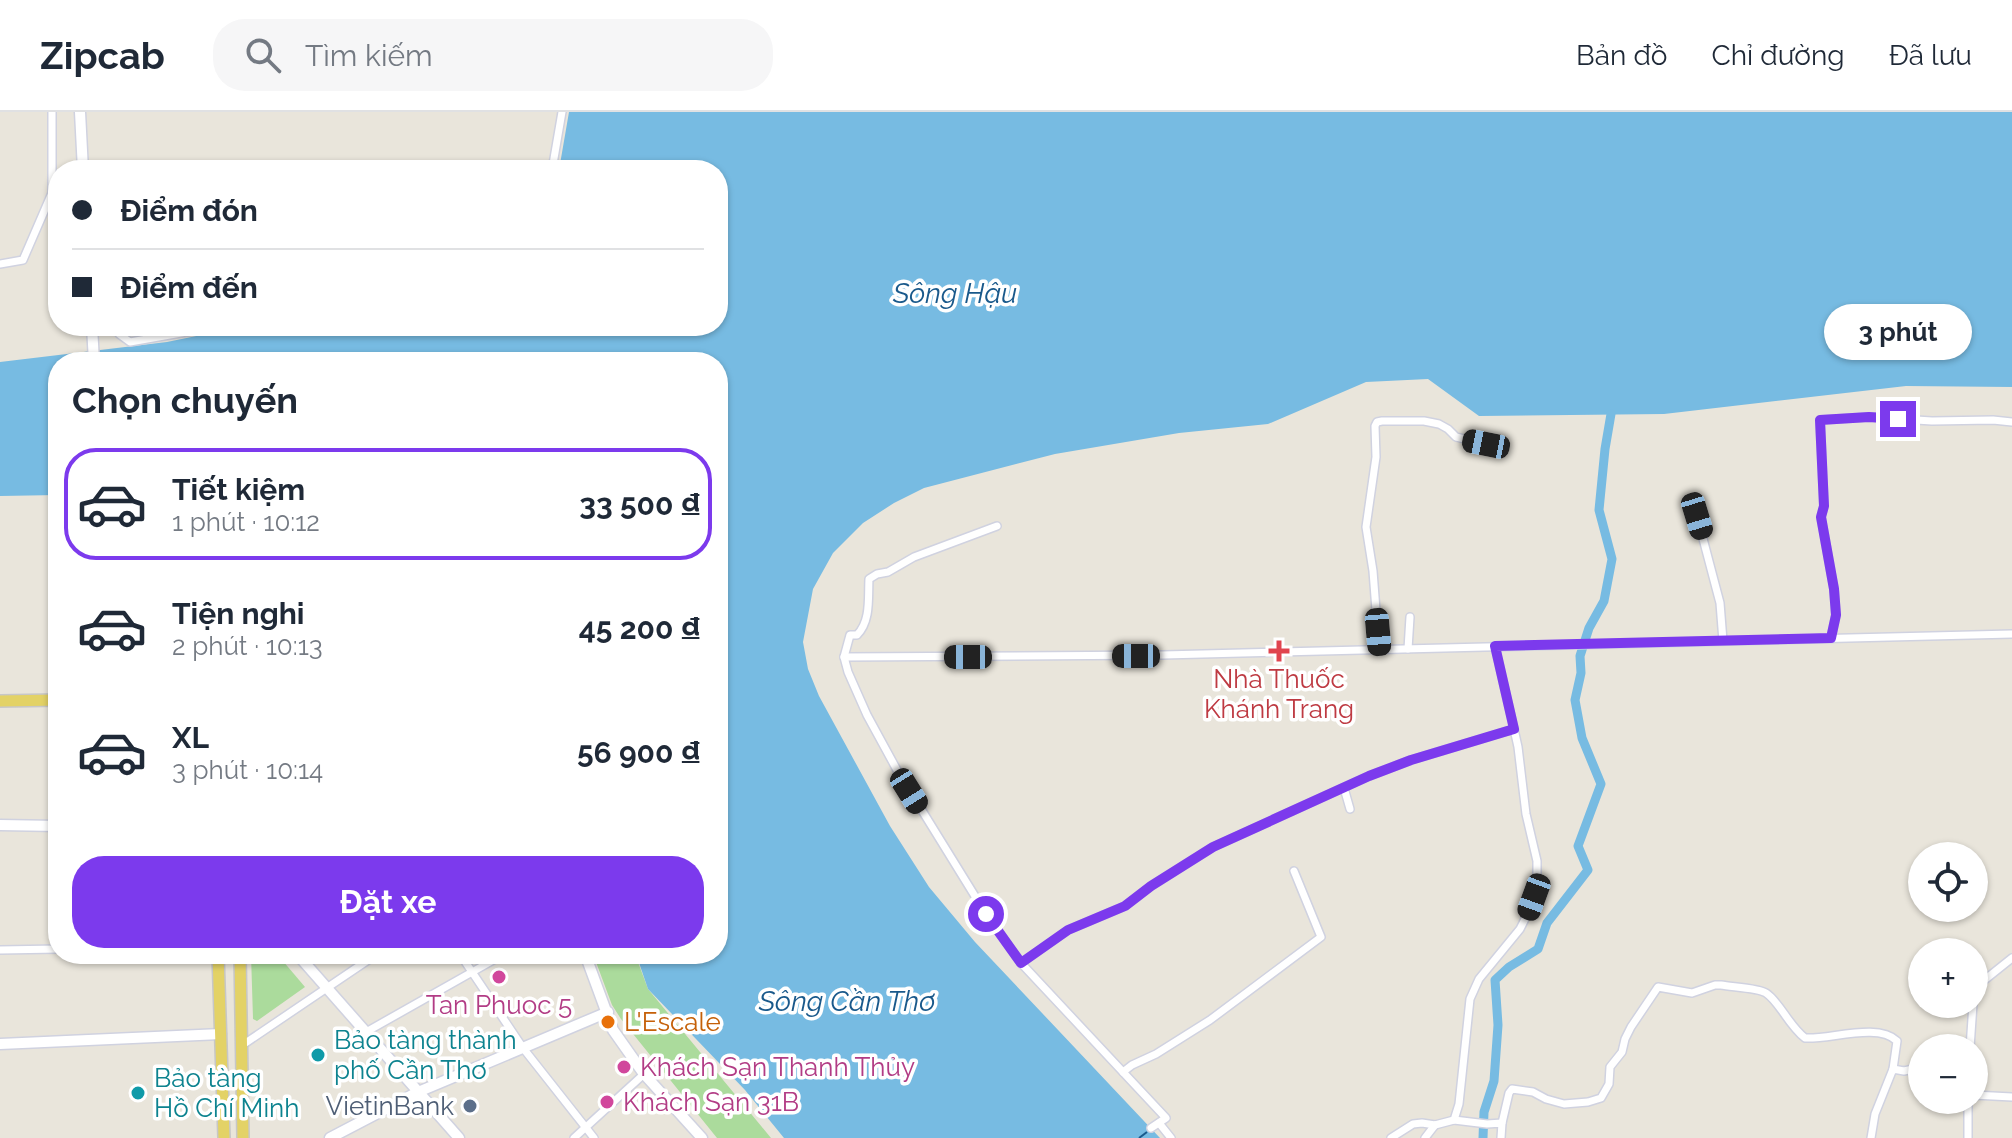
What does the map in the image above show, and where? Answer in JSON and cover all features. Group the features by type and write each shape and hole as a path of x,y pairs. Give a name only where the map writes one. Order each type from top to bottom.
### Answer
{"main road":[{"path":"0,701 48,700"},
{"path":"218,964 224,1138"},
{"path":"240,964 243,1138"}],"street":[{"path":"52,112 52,160"},
{"path":"80,112 82,160"},
{"path":"554,160 562,112"},
{"path":"0,264 23,260 48,202"},
{"path":"122,336 130,342 164,336"},
{"path":"1831,638 1836,615 1821,517 1824,506 1820,420 1869,417 2012,422"},
{"path":"1379,649 1366,527 1376,457 1377,422 1424,421 1439,424 1462,439 1486,444"},
{"path":"1697,516 1720,603 1723,641"},
{"path":"997,526 914,557 869,579 867,619 857,635 850,635 844,657 867,715 897,770 986,914 1021,963 1166,1118 1151,1128"},
{"path":"1408,649 1410,617"},
{"path":"844,657 1163,655 2012,634"},
{"path":"1454,1120 1459,1104 1470,999 1479,979 1520,929 1537,887 1535,846 1526,814 1518,747 1495,646"},
{"path":"1021,963 1068,930 1125,906 1213,847 1411,760 1514,729"},
{"path":"1344,788 1350,809"},
{"path":"0,825 48,826"},
{"path":"1123,1072 1210,1020 1321,937 1294,871"},
{"path":"0,950 48,949"},
{"path":"1988,977 2012,958"},
{"path":"306,964 459,1138"},
{"path":"241,1046 362,964"},
{"path":"467,964 523,1048 594,1138"},
{"path":"366,1032 487,964"},
{"path":"589,964 613,1030 644,1074 702,1138"},
{"path":"1501,1138 1512,1089 1533,1092 1564,1104 1601,1098 1609,1084 1610,1067 1622,1052 1634,1020 1657,987 1692,993 1721,985 1764,992 1805,1038 1848,1033 1891,1035 1897,1041 1893,1069 1875,1114 1871,1138"},
{"path":"330,1138 418,1092 608,1012"},
{"path":"0,1044 221,1034"},
{"path":"1893,1069 1908,1070"},
{"path":"574,1138 644,1074"},
{"path":"1988,1096 2012,1097"},
{"path":"1968,1114 1968,1138"},
{"path":"1391,1138 1413,1124 1435,1125 1454,1120 1502,1123"},
{"path":"1159,1123 1171,1138"},
{"path":"1425,1138 1435,1125"}],"green space":[{"path":"251,964 285,964 305,987 257,1021 253,1019"},
{"path":"597,964 639,964 648,989 771,1138 717,1138 612,1005"}],"water":[{"name":"Sông Hậu","path":"569,112 2012,112 2012,387 1906,386 1664,414 1479,416 1428,379 1366,382 1268,424 1179,433 1055,454 924,488 894,503 863,523 833,553 813,589 803,642 808,669 819,696 890,826 929,887 975,942 1160,1138 784,1138 745,1090 648,989 639,964 728,964 728,352 84,352 196,336 728,336 728,160 561,160"},
{"name":"Sông Hậu","path":"48,356 48,495 0,496 0,362"}],"waterway":[{"path":"1483,1138 1484,1112 1494,1081 1498,1025 1495,980 1538,949 1547,923 1588,870 1578,846 1601,784 1582,738 1575,700 1581,673 1580,656 1589,628 1604,601 1612,559 1599,510 1611,414"}],"ferry route":[{"path":"1139,1138 1151,1129"}],"place":[{"name":"Nhà Thuốc Khánh Trang","path":"1279,651"},
{"name":"Tan Phuoc 5","path":"499,977"},
{"name":"L'Escale","path":"608,1022"},
{"name":"Bảo tàng thành phố Cần Thơ","path":"318,1055"},
{"name":"Khách Sạn Thanh Thủy","path":"624,1067"},
{"name":"Bảo tàng Hồ Chí Minh","path":"138,1093"},
{"name":"Khách Sạn 31B","path":"607,1102"},
{"name":"VietinBank","path":"470,1106"}],"route":[{"path":"986,914 1021,963 1068,930 1125,906 1213,847 1369,776 1514,729 1495,646 1831,638 1836,615 1821,517 1824,506 1820,420 1898,419"}],"water label":[{"name":"Sông Cần Thơ","path":"847,1001"}]}
